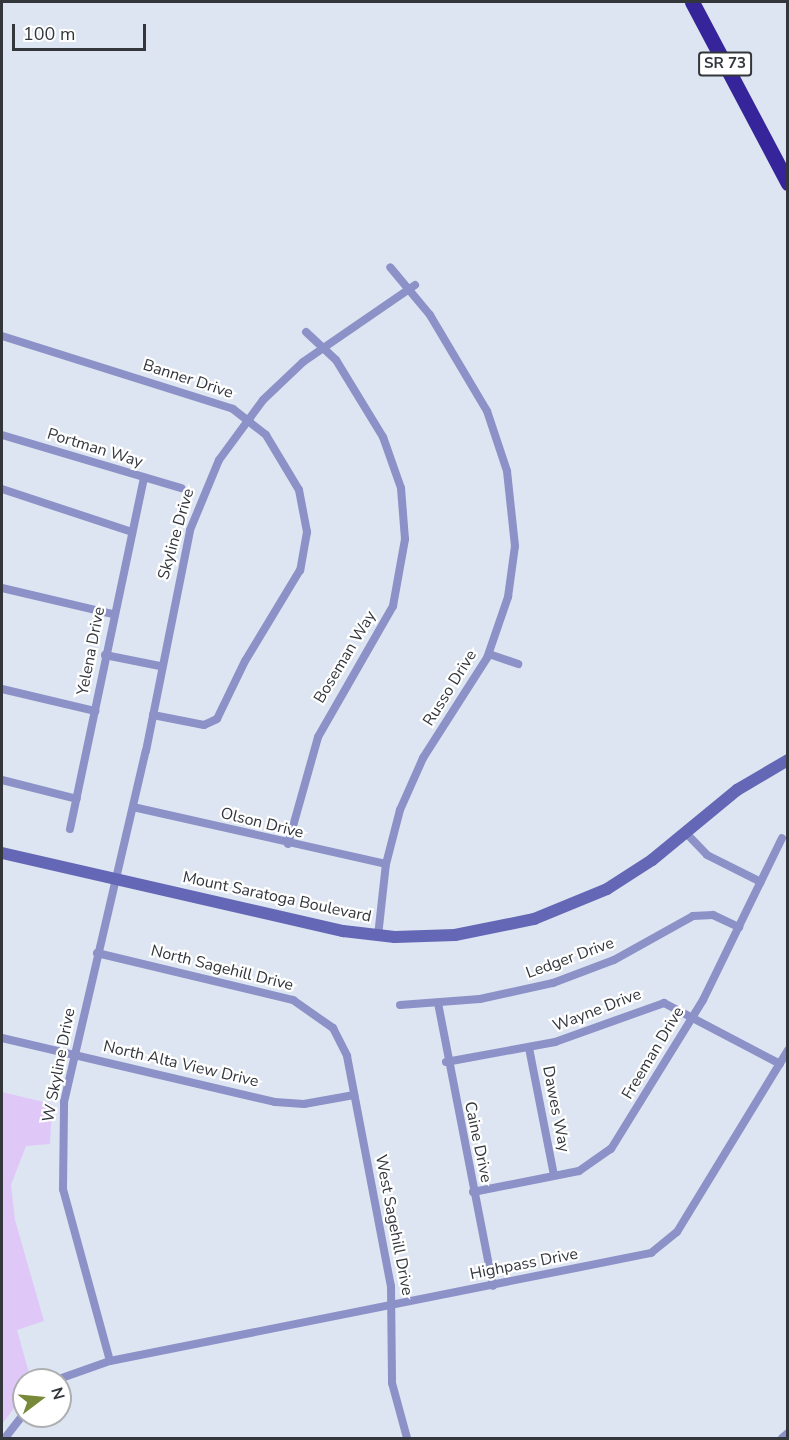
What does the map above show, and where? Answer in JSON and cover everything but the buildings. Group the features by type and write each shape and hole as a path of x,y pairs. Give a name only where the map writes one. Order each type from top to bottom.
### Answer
{"highway":[{"name":"SR 73","path":"692,2 788,183"}],"street":[{"name":"Russo Drive","path":"378,936 386,864 415,775 489,654 504,612 514,561 514,516 507,471 481,398 412,287 390,267"},
{"name":"Skyline Drive","path":"116,879 153,715 160,666 198,507 219,460 247,418 277,385 324,348 412,287"},
{"name":"Boseman Way","path":"288,844 318,737 386,622 398,589 405,548 404,502 388,448 324,348 306,332"},
{"name":"Banner Drive","path":"2,336 218,403 247,418 270,440 299,490 307,532 300,570 214,721 204,725 153,715"},
{"name":"Portman Way","path":"2,435 144,479 181,488"},
{"name":"Yelena Drive","path":"70,829 113,614 144,479"},
{"path":"2,489 132,532"},
{"path":"2,588 113,614"},
{"path":"489,654 518,664"},
{"path":"105,656 160,666"},
{"path":"2,689 95,711"},
{"name":"Mount Saratoga Boulevard","path":"2,853 378,936 476,932 554,912 624,879 737,790 788,760"},
{"path":"2,780 77,799"},
{"name":"Olson Drive","path":"133,807 288,844 386,864"},
{"path":"686,832 711,858 761,882"},
{"name":"Freeman Drive","path":"473,1192 587,1168 612,1149 694,1015 783,838"},
{"name":"W Skyline Drive","path":"110,1361 63,1189 64,1102 116,879"},
{"name":"Ledger Drive","path":"400,1005 499,996 569,978 630,952 693,916 713,915 739,927"},
{"name":"North Sagehill Drive","path":"98,953 306,1005 340,1039 354,1095"},
{"name":"Caine Drive","path":"438,1003 446,1062 493,1286"},
{"name":"Wayne Drive","path":"446,1062 529,1048 596,1030 660,1003 675,1005 780,1064"},
{"name":"North Alta View Drive","path":"2,1038 275,1102 304,1104 354,1095"},
{"name":"Dawes Way","path":"529,1048 555,1176"},
{"name":"Highpass Drive","path":"72,1374 110,1361 161,1353 644,1256 665,1244 788,1050"},
{"name":"West Sagehill Drive","path":"354,1095 393,1306 392,1383 406,1435"},
{"path":"782,1438 788,1433"}],"shaded area":[{"path":"2,1092 52,1104 50,1144 26,1146 11,1185 15,1220 44,1321 17,1330 28,1368 12,1368 12,1411 2,1424"}]}
